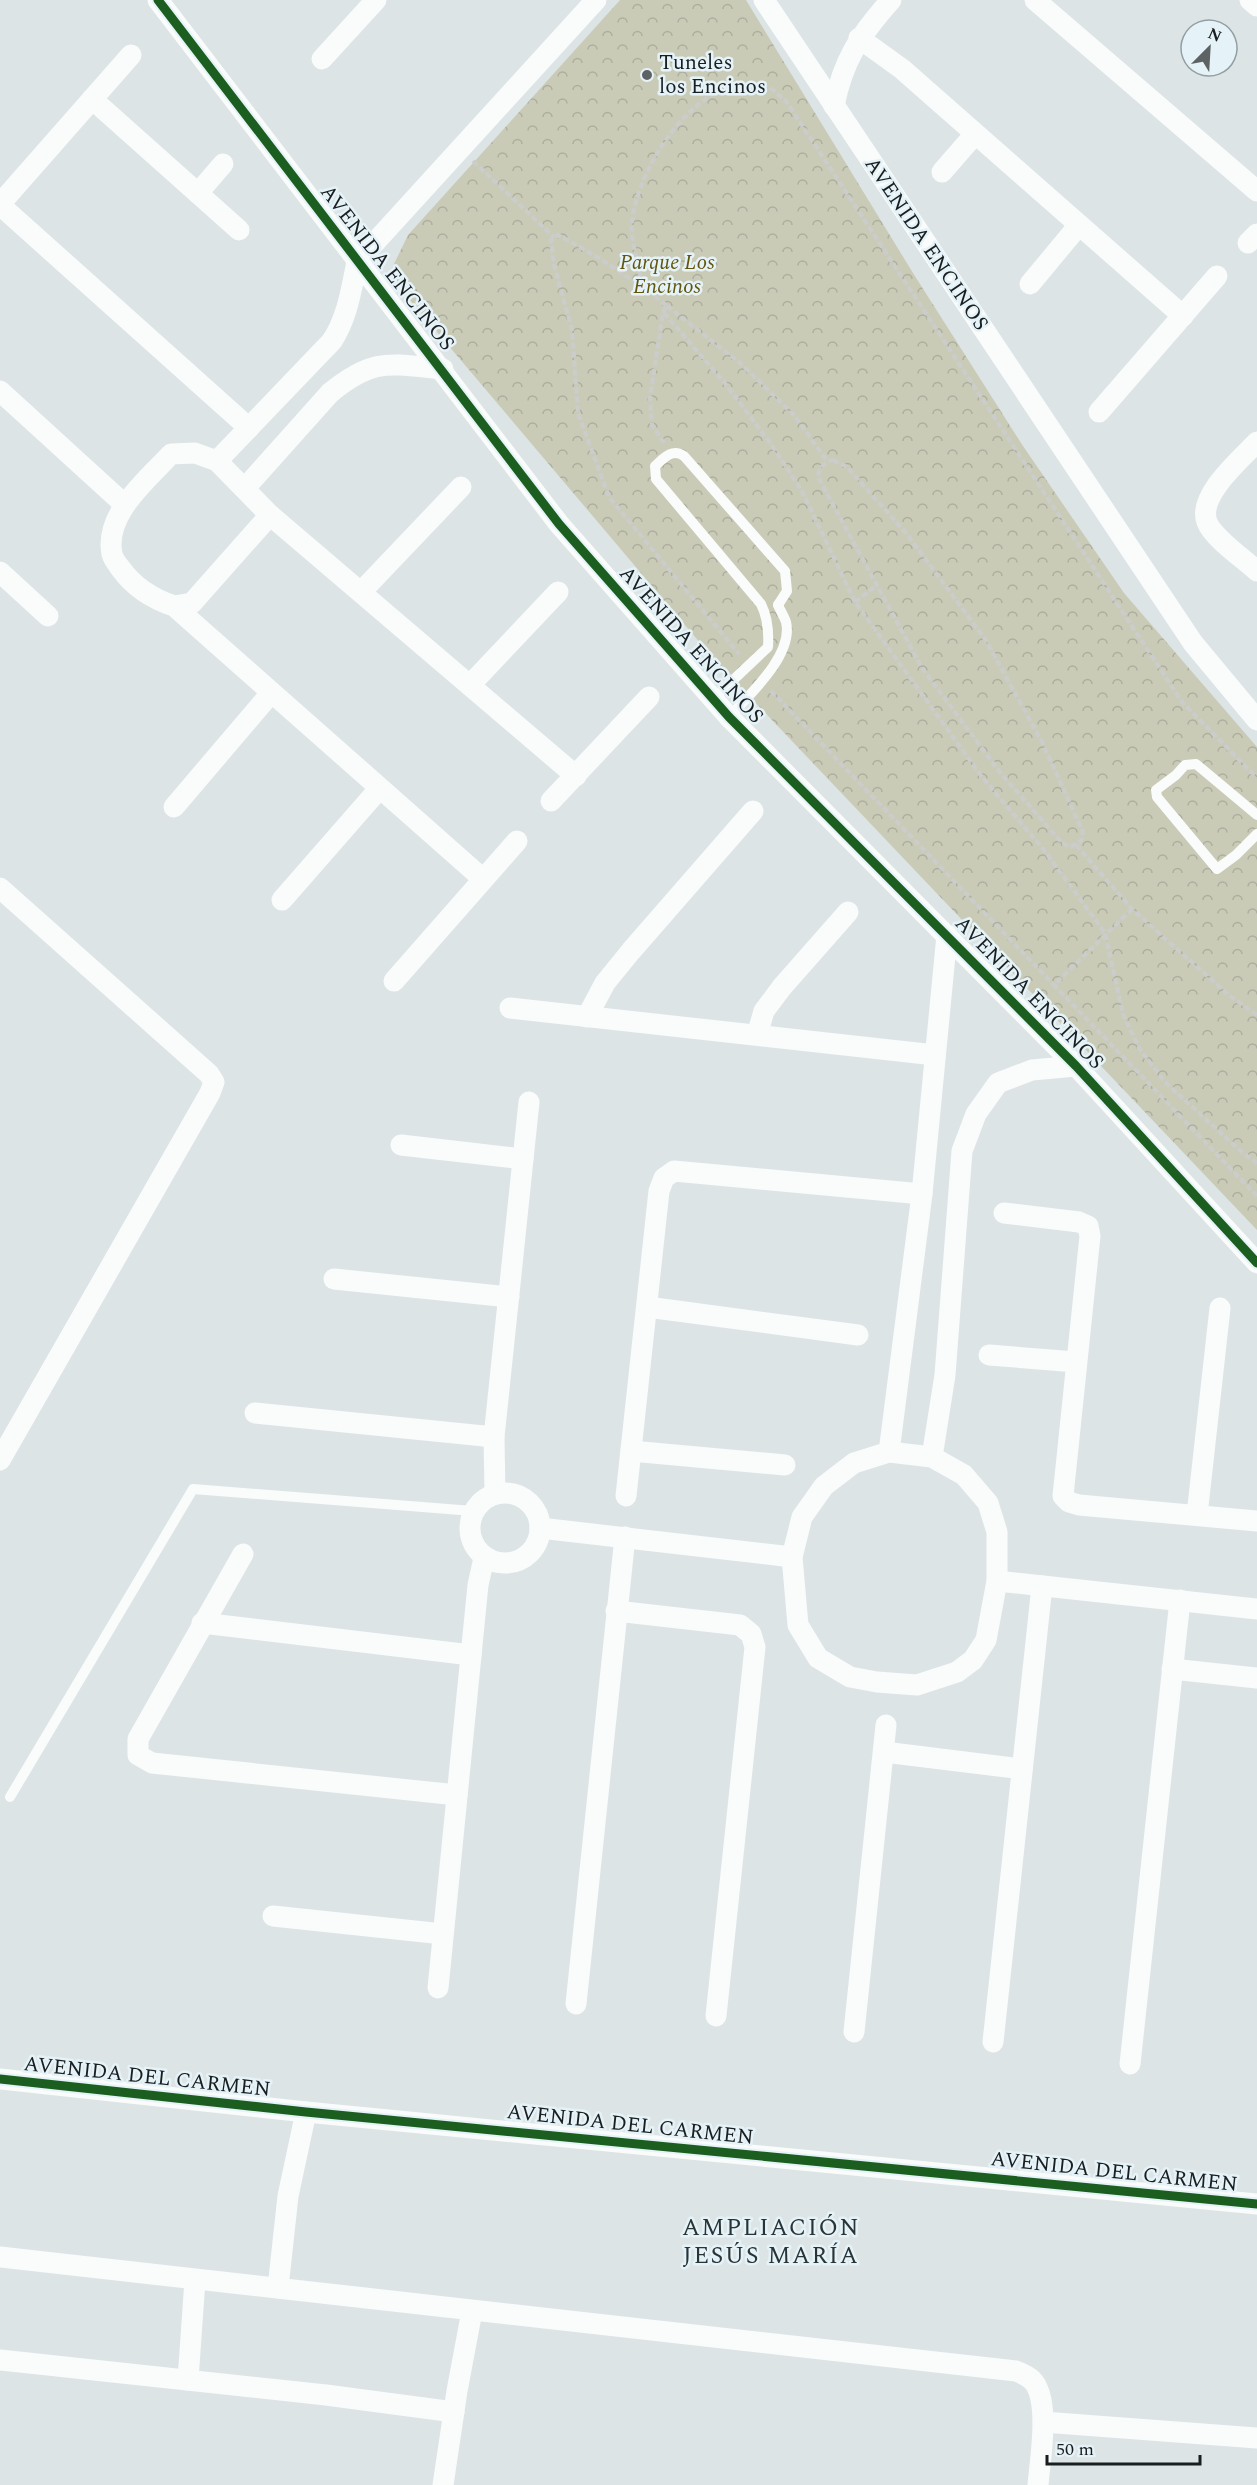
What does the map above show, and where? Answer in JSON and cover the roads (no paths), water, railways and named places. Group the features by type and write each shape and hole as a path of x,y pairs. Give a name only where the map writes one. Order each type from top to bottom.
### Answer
{"street":[{"name":"AVENIDA ENCINOS","path":"158,0 357,262 443,369 559,524 729,717 1076,1066 1257,1263"},
{"path":"322,59 376,0"},
{"path":"217,461 332,340 343,325 349,307 357,262 596,0"},
{"name":"AVENIDA ENCINOS","path":"764,0 1192,643 1257,720"},
{"path":"834,106 839,78 859,38 891,0"},
{"path":"1035,0 1257,191"},
{"path":"1250,0 1257,6"},
{"path":"859,38 902,69 1183,316"},
{"path":"131,55 0,205 249,428"},
{"path":"92,99 239,230"},
{"path":"942,172 975,134"},
{"path":"198,194 223,164"},
{"path":"1030,284 1079,225"},
{"path":"1099,412 1217,276"},
{"path":"245,488 330,393 345,381 372,367 391,364 443,369"},
{"path":"0,391 125,505"},
{"path":"1257,442 1210,494 1206,504 1206,521 1213,532 1257,571"},
{"path":"483,879 174,606 141,590 125,574 112,556 111,530 125,505 171,454 195,453 217,461 270,515 576,776"},
{"path":"361,592 461,487"},
{"path":"174,606 192,603 270,515"},
{"path":"0,572 48,616"},
{"path":"470,685 558,592"},
{"path":"174,807 272,693"},
{"path":"551,801 649,697"},
{"path":"282,900 379,789"},
{"path":"587,1017 605,983 753,811"},
{"path":"394,981 518,841"},
{"path":"0,888 208,1074 214,1082 210,1093 0,1460"},
{"path":"757,1035 764,1011 782,987 848,912"},
{"path":"889,1452 922,1194 947,934"},
{"path":"510,1008 935,1055"},
{"path":"932,1457 945,1375 962,1151 976,1114 998,1083 1032,1070 1076,1066"},
{"path":"495,1494 494,1437 529,1102"},
{"path":"401,1145 524,1159"},
{"path":"626,1496 659,1191 664,1178 675,1171 922,1194"},
{"path":"1004,1213 1079,1222 1088,1226 1090,1236 1063,1496 1069,1502 1079,1505 1257,1521"},
{"path":"334,1279 509,1298"},
{"path":"647,1307 858,1335"},
{"path":"1197,1515 1220,1308"},
{"path":"989,1355 1076,1362"},
{"path":"255,1413 494,1437"},
{"path":"631,1451 785,1465"},
{"path":"889,1452 932,1457 964,1475 988,1503 997,1532 997,1581 986,1640 974,1659 957,1671 917,1685 850,1677 818,1658 798,1625 792,1557 802,1517 824,1486 854,1463 889,1452"},
{"path":"511,1493 526,1500 537,1512 540,1528 537,1543 528,1556 514,1563 498,1564 484,1558 472,1545 468,1528 473,1511 482,1500 495,1494 511,1493"},
{"path":"540,1528 792,1557"},
{"path":"576,2004 625,1538"},
{"path":"243,1554 138,1739 138,1755 152,1763 457,1795"},
{"path":"438,1988 478,1585 484,1558"},
{"path":"997,1581 1257,1609"},
{"path":"993,2042 1042,1586"},
{"path":"1130,2064 1180,1600"},
{"path":"616,1611 740,1625 752,1634 755,1647 716,2016"},
{"path":"202,1623 471,1655"},
{"path":"1173,1669 1257,1678"},
{"path":"854,2032 886,1725"},
{"path":"884,1752 1023,1769"},
{"path":"273,1916 443,1934"},
{"name":"AVENIDA DEL CARMEN","path":"0,2079 306,2112 1257,2204"},
{"path":"278,2288 288,2196 306,2112"},
{"path":"0,2257 1016,2371 1032,2380 1040,2394 1043,2422 1038,2485"},
{"path":"188,2380 195,2280"},
{"path":"443,2485 472,2311"},
{"path":"0,2360 326,2395 454,2412"},
{"path":"1043,2422 1257,2438"}],"lane":[{"path":"713,699 768,647 769,629 761,604 656,479 655,466 671,453 684,456 785,571 787,591 778,605"},
{"path":"761,604 778,605"},
{"path":"729,717 762,681 780,656 785,643 786,623 778,605"},
{"path":"1257,815 1196,764 1185,765 1156,790 1157,797 1217,869 1241,851 1257,834"},
{"path":"10,1797 193,1489 473,1511"}],"place":[{"name":"Tuneles los Encinos","path":"647,75"}],"district":[{"name":"AMPLIACIÓN JESÚS MARÍA","path":"771,2242"}],"park label":[{"name":"Parque Los Encinos","path":"667,275"}]}
